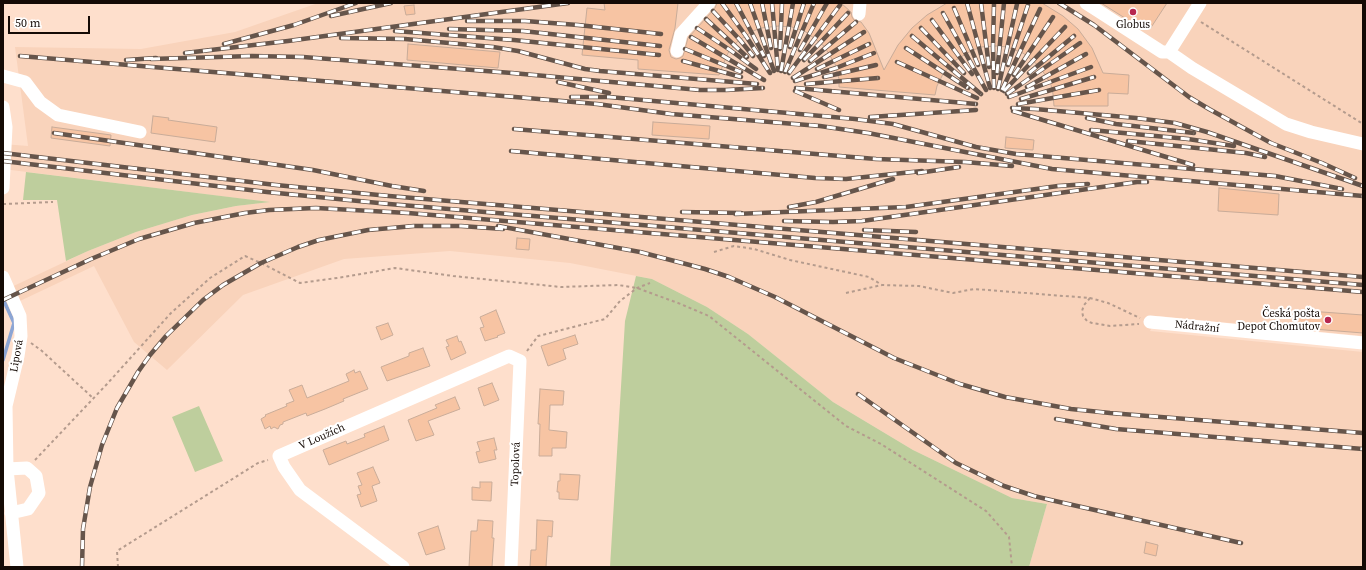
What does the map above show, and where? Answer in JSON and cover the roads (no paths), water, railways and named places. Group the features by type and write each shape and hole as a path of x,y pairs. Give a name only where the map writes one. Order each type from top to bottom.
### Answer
{"street":[{"path":"677,51 681,34 709,3"},
{"path":"1086,3 1162,52 1169,52 1192,68 1286,124 1311,132 1363,144"},
{"path":"1169,52 1200,3"},
{"path":"3,76 26,82 40,102 58,115 140,132"},
{"path":"3,107 6,127 3,188"},
{"name":"Lipová","path":"3,277 20,316 21,336 18,356 6,406 6,491 11,513 17,567"},
{"name":"Nádražní","path":"1150,322 1363,343"},
{"name":"V Loužích","path":"402,567 300,490 284,467 279,456 509,356 520,361"},
{"name":"Topolová","path":"511,567 520,361"},
{"path":"7,469 27,468 36,476 39,493 28,509 11,513"}],"waterway":[{"path":"3,299 14,323 3,360"}],"railway":[{"path":"224,44 294,25 356,3"},
{"path":"331,16 391,3"},
{"path":"185,53 288,41 568,3"},
{"path":"722,3 770,73"},
{"path":"736,3 764,56"},
{"path":"750,3 774,71"},
{"path":"762,3 771,48"},
{"path":"772,3 778,70"},
{"path":"780,49 782,3"},
{"path":"781,71 793,3"},
{"path":"790,47 804,3"},
{"path":"785,72 814,3"},
{"path":"800,50 827,3"},
{"path":"967,3 990,88"},
{"path":"981,3 989,67"},
{"path":"994,3 994,88"},
{"path":"997,73 1004,3"},
{"path":"1059,3 1094,25 1189,97 1209,109 1271,143 1355,178"},
{"path":"998,89 1017,4"},
{"path":"789,73 840,5"},
{"path":"1008,65 1028,5"},
{"path":"954,8 978,65"},
{"path":"1002,90 1040,9"},
{"path":"713,11 753,56"},
{"path":"804,60 848,13"},
{"path":"943,13 986,90"},
{"path":"1014,75 1053,17"},
{"path":"706,19 747,57"},
{"path":"932,20 972,74"},
{"path":"467,21 525,21 661,34"},
{"path":"810,61 856,22"},
{"path":"1004,91 1065,27"},
{"path":"697,28 756,69"},
{"path":"921,28 964,73"},
{"path":"449,29 523,31 660,46"},
{"path":"395,31 514,40 659,55"},
{"path":"793,78 864,32"},
{"path":"912,36 981,94"},
{"path":"1029,73 1074,36"},
{"path":"691,37 764,80"},
{"path":"341,38 405,39 493,47 518,51 585,69 757,84"},
{"path":"1007,94 1080,43"},
{"path":"817,69 869,44"},
{"path":"906,48 968,88"},
{"path":"685,49 741,72"},
{"path":"795,81 836,68 874,53"},
{"path":"1027,87 1086,54"},
{"path":"20,56 597,104 671,114 820,126 868,133 1052,169 1363,196"},
{"path":"151,59 252,56 303,57 512,73 700,90 763,88"},
{"path":"126,60 156,58"},
{"path":"683,61 741,77"},
{"path":"897,62 977,98"},
{"path":"824,77 876,65"},
{"path":"1009,97 1091,67"},
{"path":"1021,99 1094,77"},
{"path":"806,84 878,78"},
{"path":"558,82 609,93"},
{"path":"796,88 976,104"},
{"path":"1018,104 1099,90"},
{"path":"795,91 839,110"},
{"path":"571,97 609,97 855,119 893,124 976,147 1016,154 1275,176 1342,189"},
{"path":"1012,108 1136,118 1175,123 1207,132 1363,186"},
{"path":"870,117 976,110"},
{"path":"1013,111 1193,165"},
{"path":"1087,118 1116,124 1194,133"},
{"path":"514,129 876,159 965,162 1012,166"},
{"path":"1091,130 1188,139 1234,146"},
{"path":"54,133 313,170 424,191"},
{"path":"1128,141 1246,153 1265,157"},
{"path":"511,151 815,178 846,179 922,171"},
{"path":"3,153 276,185 389,196 1363,277"},
{"path":"3,161 267,192 389,204 1363,285"},
{"path":"918,173 959,167"},
{"path":"789,207 816,202 893,179"},
{"path":"784,221 862,221 1137,182 1147,182"},
{"path":"735,214 906,207 1058,186 1088,184"},
{"path":"3,300 91,259 139,239 194,223 245,213 269,210 316,208 408,213 1363,292"},
{"path":"682,212 741,213"},
{"path":"82,567 83,529 90,487 102,445 117,408 138,372 150,355 166,336 203,300 223,285 261,263 298,247 319,240 368,230 414,226 461,226 503,229"},
{"path":"498,226 640,252 705,269 729,277 775,297 894,358 960,384 1005,397 1071,409 1110,413 1363,433"},
{"path":"864,230 916,232"},
{"path":"858,394 956,463 1004,486 1034,496 1241,543"},
{"path":"1056,419 1116,429 1363,449"}],"place":[{"name":"Globus","path":"1133,12"},
{"name":"Česká pošta Depot Chomutov","path":"1328,320"}]}
